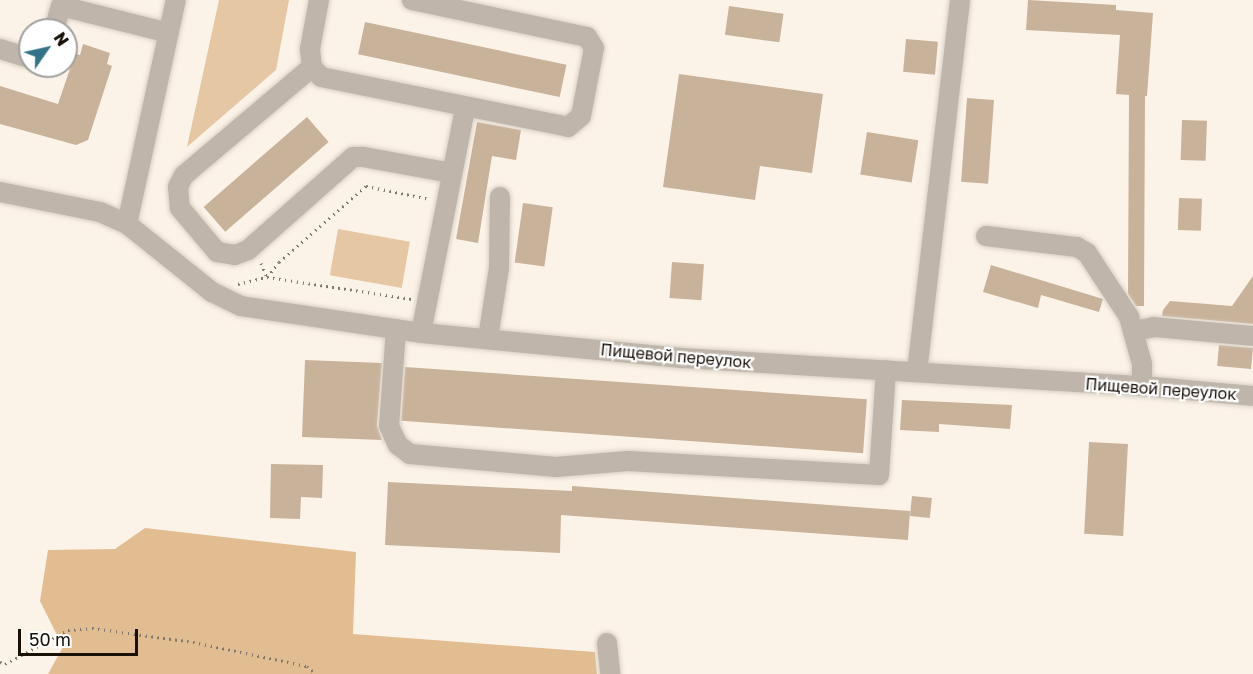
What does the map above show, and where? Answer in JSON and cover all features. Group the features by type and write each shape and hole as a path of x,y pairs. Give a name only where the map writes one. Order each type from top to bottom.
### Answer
{"street":[{"path":"127,224 176,0"},
{"path":"319,0 310,49 312,67 321,77 465,108 568,127 581,116 594,48 587,38 412,0"},
{"path":"917,372 960,0"},
{"path":"58,18 61,6 169,33"},
{"path":"0,49 18,54"},
{"path":"312,67 184,175 178,187 180,208 217,252 235,255 248,250 353,157 363,156 451,173"},
{"path":"421,333 465,108"},
{"name":"Пищевой переулок","path":"0,192 100,212 127,224 226,300 241,306 421,333 682,358 1142,386 1253,396"},
{"path":"488,338 499,268 500,197"},
{"path":"986,236 1077,247 1082,250 1117,295 1134,331 1142,364 1142,386"},
{"path":"1134,331 1154,327 1253,336"},
{"path":"396,329 389,426 398,445 410,454 545,466 628,461 879,475 886,370"},
{"path":"607,644 610,674"}],"path":[{"path":"267,277 279,262 366,186 446,202"},
{"path":"0,662 5,664 68,630 92,628 239,652 307,666 316,674"}],"shaded area":[{"path":"219,0 289,0 276,70 187,147"},
{"path":"338,229 410,242 402,288 330,275"},
{"path":"145,528 356,552 353,634 595,652 597,674 48,674 63,647 40,601 48,550 115,549"}],"building":[{"path":"1028,0 1116,5 1116,10 1153,13 1147,96 1145,96 1144,306 1136,306 1128,294 1129,95 1116,94 1120,35 1026,30"},
{"path":"729,6 783,14 779,42 725,35"},
{"path":"365,22 566,65 560,97 358,54"},
{"path":"906,39 938,42 935,75 903,72"},
{"path":"83,44 110,53 107,64 112,66 88,140 76,145 0,124 0,86 58,104 67,78 78,78 78,55 80,55"},
{"path":"679,74 823,94 812,173 760,166 755,200 663,187"},
{"path":"967,98 994,100 988,184 961,182"},
{"path":"307,117 329,142 225,232 204,207"},
{"path":"1182,120 1207,121 1206,161 1181,160"},
{"path":"477,122 521,130 516,160 492,156 478,243 456,239"},
{"path":"867,132 918,140 912,183 860,174"},
{"path":"1179,198 1202,199 1201,231 1178,230"},
{"path":"523,203 553,207 544,267 515,262"},
{"path":"672,262 704,264 701,300 669,298"},
{"path":"991,265 1103,299 1099,312 1041,295 1038,308 983,292"},
{"path":"1253,276 1253,324 1162,316 1163,310 1170,301 1232,306"},
{"path":"1219,345 1253,348 1251,369 1217,366"},
{"path":"305,360 382,363 377,425 382,440 302,437"},
{"path":"405,367 867,399 863,453 401,421"},
{"path":"902,400 1012,405 1010,429 939,424 939,432 900,430"},
{"path":"1089,442 1128,444 1123,536 1084,534"},
{"path":"271,464 323,465 322,498 301,497 300,519 270,518"},
{"path":"388,482 572,491 572,486 910,511 908,540 561,515 560,553 385,545"},
{"path":"912,496 932,498 930,518 910,516"}]}
